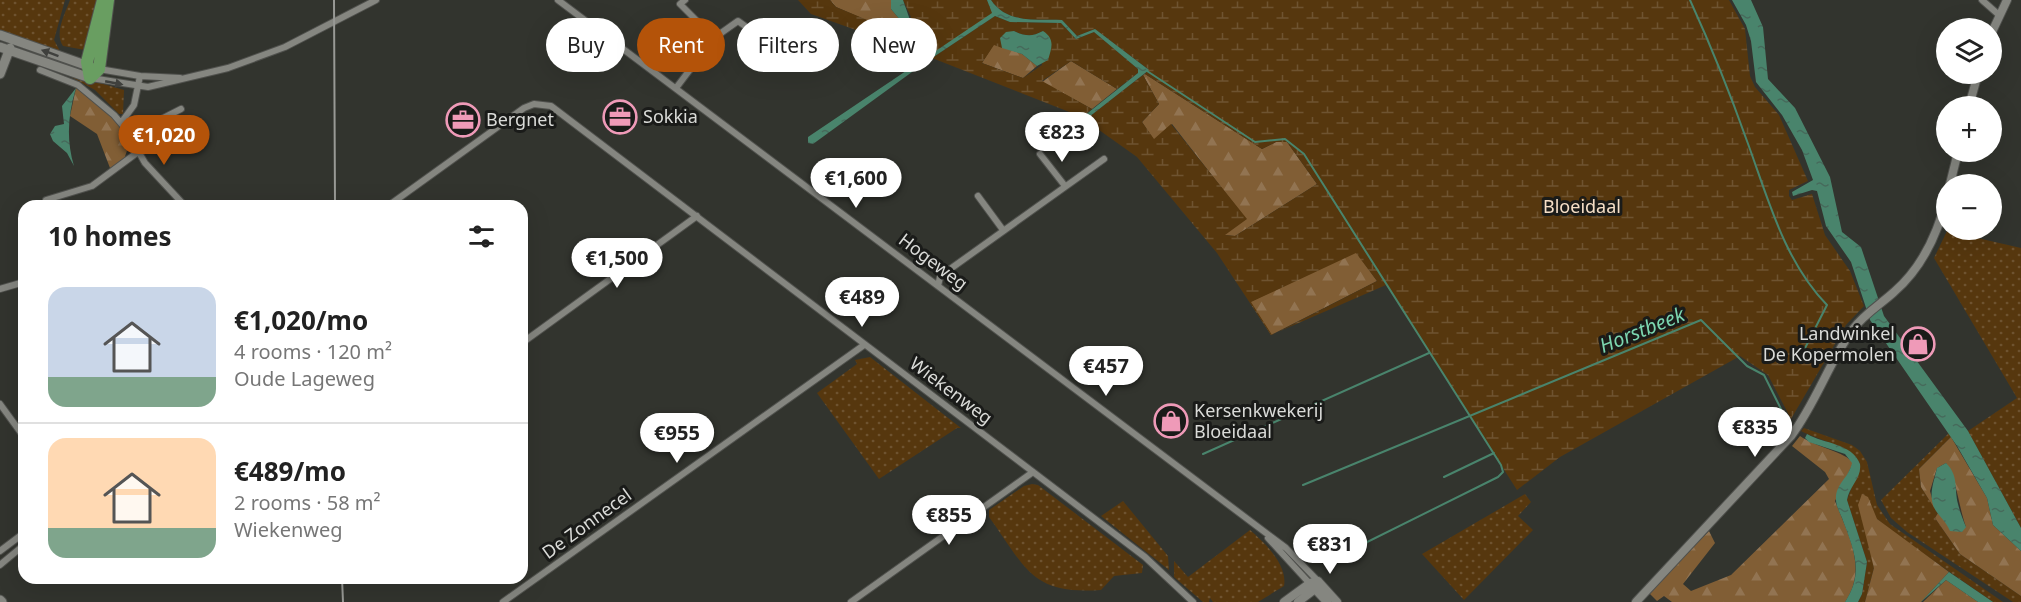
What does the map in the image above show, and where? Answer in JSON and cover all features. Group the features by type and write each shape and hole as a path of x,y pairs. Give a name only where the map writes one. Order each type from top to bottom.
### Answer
{"highway":[{"path":"92,71 103,0"},
{"path":"92,71 108,0"}],"main road":[{"path":"0,36 92,71"},
{"path":"0,74 4,49 13,40"},
{"path":"4,49 92,71"}],"street":[{"path":"92,71 139,87 161,86 251,61 285,47 376,0"},
{"name":"Hogeweg","path":"558,0 1286,548 1327,602"},
{"path":"685,0 680,4 694,18"},
{"path":"1982,0 1999,15"},
{"path":"1998,18 2007,0"},
{"path":"39,70 73,82 86,90 121,123 138,152 180,200"},
{"path":"92,71 184,78"},
{"path":"676,88 688,72"},
{"path":"121,123 129,115 139,87 140,76"},
{"name":"Wiekenweg","path":"396,200 524,108 542,103 551,106 1145,557 1193,602"},
{"path":"130,135 181,109"},
{"path":"46,200 92,186 138,152"},
{"path":"1040,154 1065,186"},
{"path":"938,286 943,274 1104,159"},
{"path":"978,196 1003,230"},
{"path":"528,338 697,216"},
{"path":"1635,602 1791,436 1811,408 1853,329 1898,284 1928,248 1936,231"},
{"path":"0,289 18,284"},
{"name":"De Zonnecel","path":"503,602 864,345"},
{"path":"0,404 18,429"},
{"path":"851,602 1033,472"},
{"path":"0,551 18,538"},
{"path":"0,565 18,550"},
{"path":"1284,602 1314,585"},
{"path":"1298,602 1314,585"},
{"name":"Hogeweg","path":"1314,585 1337,602"}],"green space":[{"path":"0,0 65,0 54,40 60,51 67,55 0,32"},
{"path":"70,0 99,0 85,50 63,46 61,41 61,23"},
{"path":"798,0 830,0 836,7 862,18 851,18 851,28 839,24 839,18 822,18 811,14"},
{"path":"830,0 891,0 891,9 898,18 862,18 836,7"},
{"path":"903,0 987,0 993,13 937,51 937,18 910,18"},
{"name":"Bloeidaal","path":"991,0 1729,0 1745,29 1750,76 1755,87 1779,115 1808,181 1789,190 1789,196 1792,200 1812,194 1825,235 1850,271 1864,306 1846,325 1791,419 1768,375 1740,356 1560,457 1517,490 1386,285 1277,332 1377,281 1356,253 1251,302 1271,335 1217,253 1137,157 1085,120 1143,75 1159,104 1142,122 1154,139 1171,124 1247,219 1225,235 1235,236 1317,184 1287,142 1276,142 1262,149 1145,74 1148,69 1095,29 1077,36 1062,20 1023,19 998,8"},
{"path":"995,16 1010,22 1061,23 1076,39 1094,32 1138,69 1138,73 1117,89 1071,61 1042,81 1092,109 1082,117 937,60 937,55","holes":["1014,31 1025,35 1043,31 1042,65 1023,78 982,63 994,45 1002,48"]},
{"path":"994,44 1022,54 1037,66 1023,78 982,63"},
{"path":"1071,61 1117,89 1092,109 1042,82"},
{"path":"62,72 124,90 123,114 119,114 95,90"},
{"path":"1145,74 1262,149 1276,142 1287,142 1317,184 1235,236 1224,235 1246,219 1172,124 1154,140 1142,122 1159,104 1143,75"},
{"path":"76,88 107,112 126,137 128,147 124,160 110,168 97,134 70,116"},
{"path":"1943,240 1986,240 2021,248 2021,528 1968,431 2017,398 1934,258"},
{"path":"1356,252 1377,281 1271,335 1250,302"},
{"path":"870,357 961,428 957,428 879,479 817,393 857,364 855,360"},
{"path":"1804,428 1852,445 1860,451 1867,462 1877,505 1890,524 2003,602 1993,602 1877,519 1870,543 1874,568 1865,602 1858,602 1862,594 1867,562 1847,500 1860,464 1851,453 1801,431"},
{"path":"1949,433 1951,437 1919,469 1921,487 1938,513 1935,518 1960,554 2021,596 2021,602 2013,602 1907,532 1891,518 1881,500"},
{"path":"1800,436 1844,456 1853,463 1835,501 1850,539 1855,564 1852,589 1845,602 1672,602 1664,596 1657,601 1649,593 1709,531 1715,543 1683,584 1691,591 1731,575 1829,479 1825,472 1792,446"},
{"path":"1951,437 1987,498 1993,525 2021,551 2021,596 1960,554 1935,518 1938,513 1945,520 1966,527 1953,479 1946,463 1937,468 1930,491 1935,509 1921,487 1919,469"},
{"path":"1038,485 1143,565 1142,573 1114,576 1101,590 1059,588 1045,583 1033,574 1022,564 989,517 989,510 1024,486"},
{"path":"1525,494 1531,502 1518,516 1533,530 1464,600 1422,554"},
{"path":"1862,494 1868,497 1877,519 1949,572 1921,602 1865,602 1874,568 1858,505"},
{"path":"1123,501 1168,556 1169,570 1101,516"},
{"path":"1250,530 1268,547 1279,562 1284,586 1258,602 1213,602 1210,598 1209,602 1203,602 1174,577 1174,561 1188,577"},
{"path":"1946,580 1978,602 1923,602"}],"water":[{"path":"891,0 903,0 909,18 898,18 891,9"},
{"path":"987,0 991,0 998,8 1014,17 1032,20 1062,20 1077,36 1095,29 1149,70 1080,124 1079,120 1138,73 1138,69 1094,32 1076,39 1061,23 1010,22 995,16 937,55 937,50 992,13"},
{"path":"1732,0 1751,0 1763,27 1768,79 1795,108 1830,177 1842,232 1861,247 1884,316 1968,431 2021,528 2021,551 1993,525 1987,498 1957,446 1870,320 1851,262 1826,226 1817,191 1812,190 1793,196 1792,192 1813,180 1802,150 1782,115 1756,82 1751,41 1746,25"},
{"path":"1014,31 1028,35 1043,31 1047,34 1052,44 1048,60 1037,66 1022,54 1002,48 1000,38 1006,32"},
{"path":"904,72 912,72 813,144 808,143 808,137"},
{"path":"76,88 69,127 74,166 67,153 53,141 50,134 55,126 64,124 62,106"},
{"path":"1807,434 1844,448 1856,457 1860,464 1859,474 1847,500 1867,562 1862,594 1858,602 1845,602 1855,580 1856,570 1853,550 1836,500 1836,494 1852,463 1845,454 1809,442 1805,438"},
{"path":"1946,463 1953,473 1958,504 1966,527 1962,532 1950,531 1933,506 1932,490 1937,468"},
{"path":"1949,572 1993,602 1978,602 1946,580 1921,602"}],"waterway":[{"path":"1690,0 1727,87 1788,249 1812,288 1827,305 1800,358"},
{"path":"1147,71 1255,142 1285,139 1304,154 1501,465 1503,472 1498,477 1329,561"},
{"name":"Horstbeek","path":"1303,485 1701,320 1747,366 1764,375 1786,419"},
{"path":"1203,454 1429,353"},
{"path":"1444,477 1494,453"}],"railway":[{"path":"334,0 335,200"},
{"path":"342,584 343,602"}],"place":[{"name":"Sokkia","path":"620,117"},
{"name":"Bergnet","path":"463,120"},
{"name":"Landwinkel De Kopermolen","path":"1918,344"},
{"name":"Kersenkwekerij Bloeidaal","path":"1171,421"}]}
